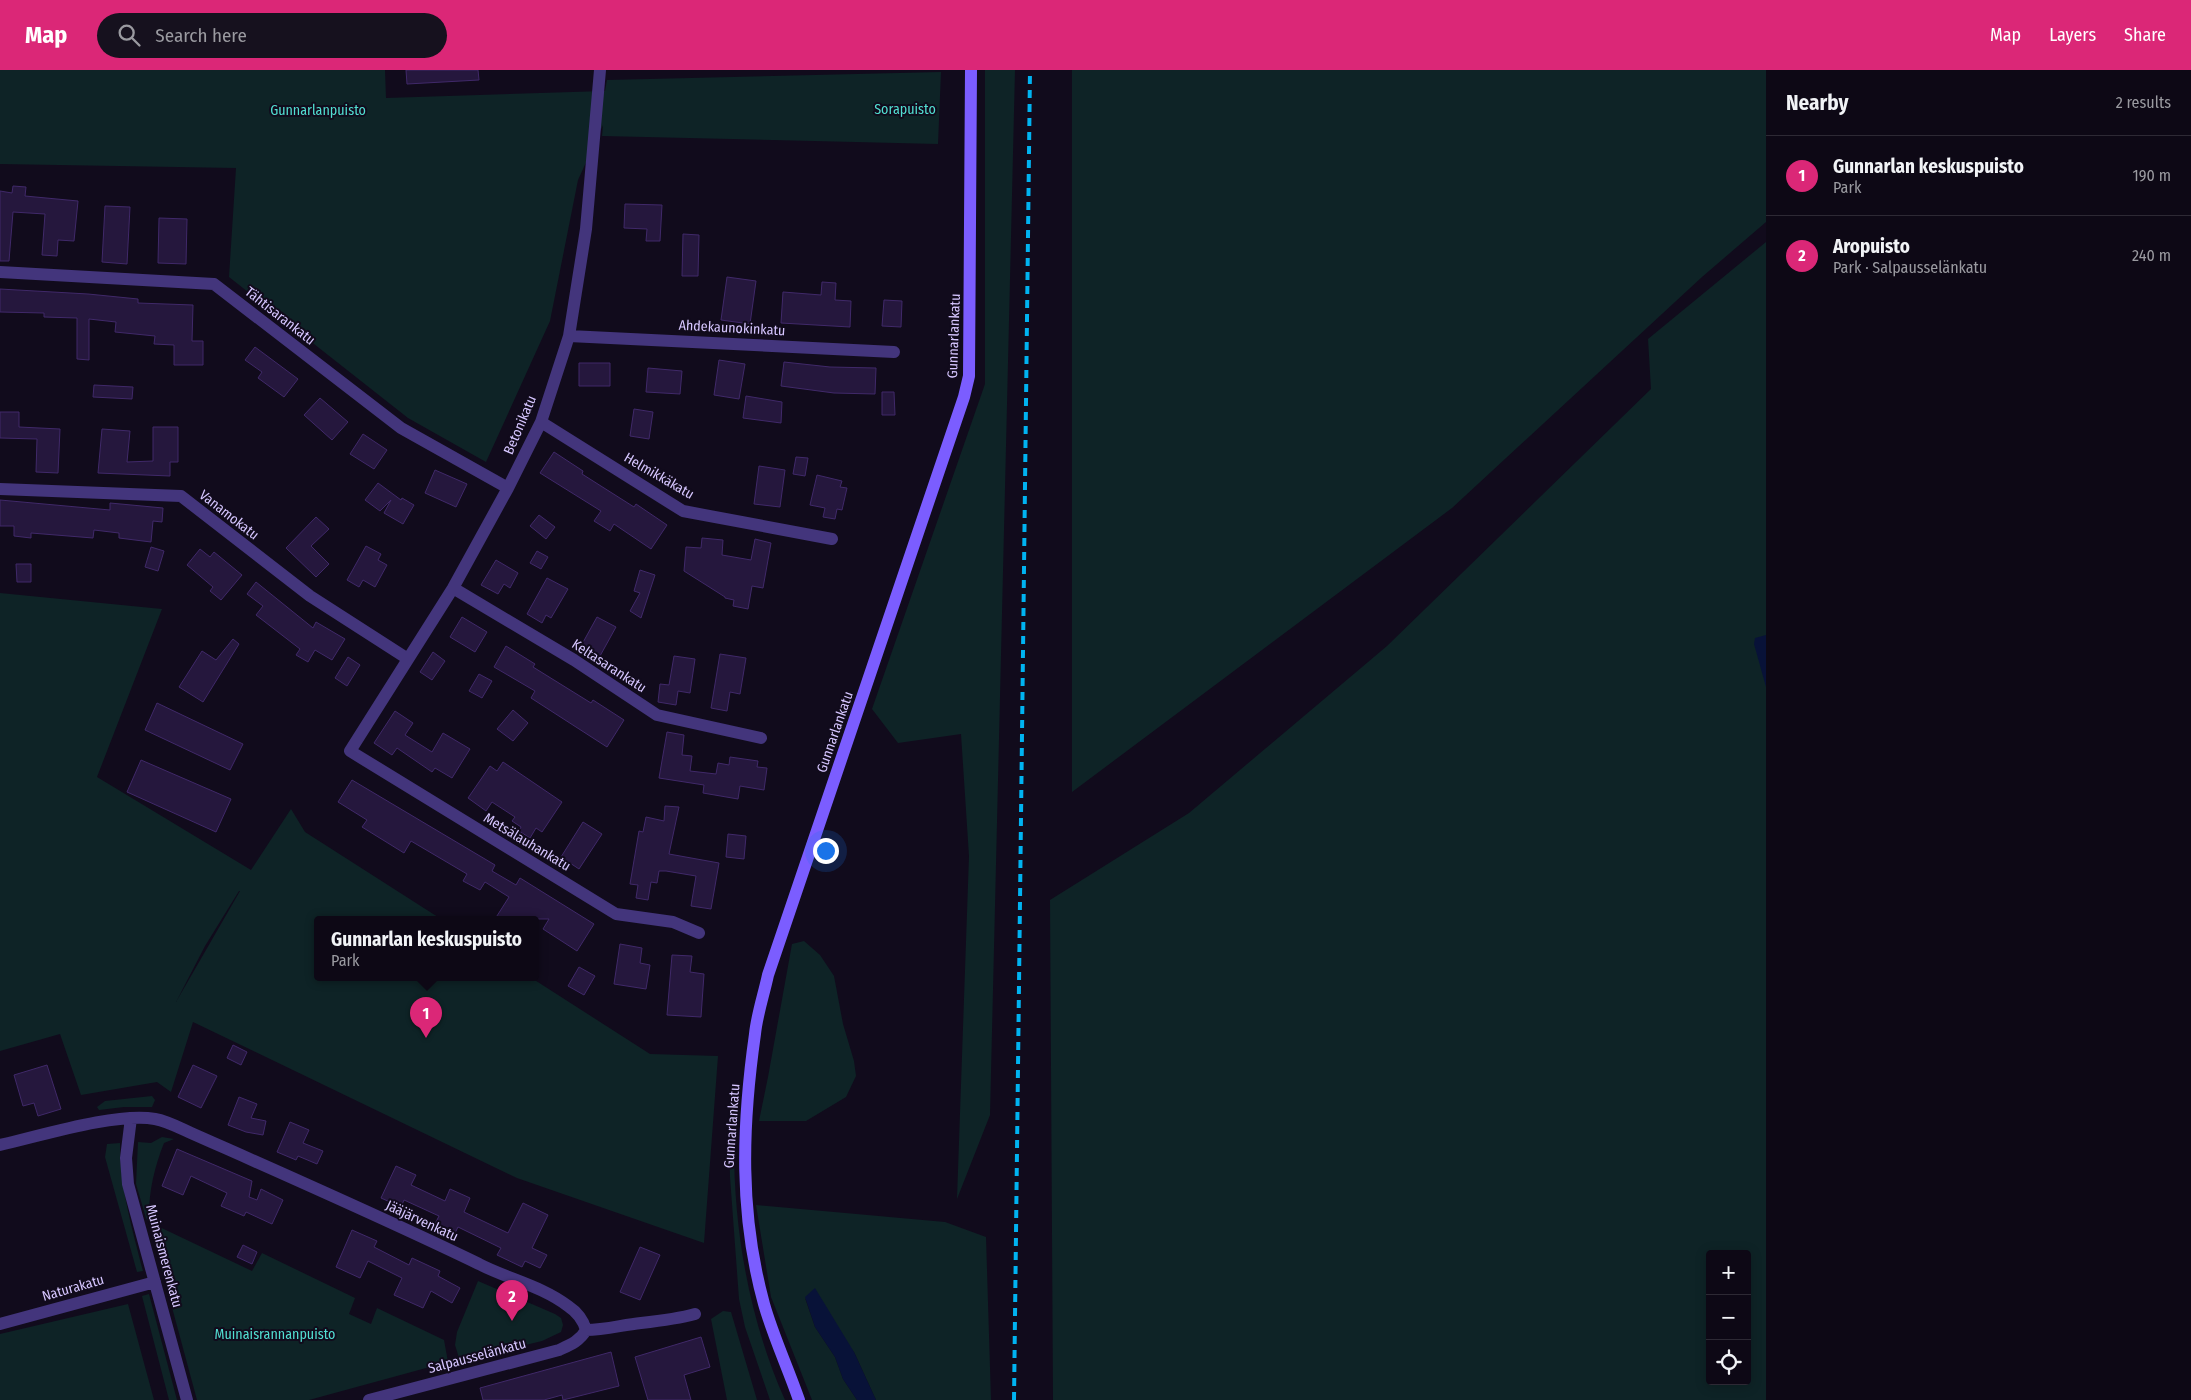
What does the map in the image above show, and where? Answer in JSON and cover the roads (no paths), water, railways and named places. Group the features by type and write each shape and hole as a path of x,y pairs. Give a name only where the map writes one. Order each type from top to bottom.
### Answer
{"street":[{"name":"Betonikatu","path":"350,751 453,588 508,488 541,422 568,336 586,229 600,70"},
{"name":"Gunnarlankatu","path":"799,1400 764,1304 750,1237 744,1178 744,1130 755,1032 768,975 964,398 969,376 971,70"},
{"name":"Tähtisarankatu","path":"0,272 214,284 401,428 508,488"},
{"name":"Ahdekaunokinkatu","path":"568,336 894,352"},
{"name":"Helmikkäkatu","path":"541,422 683,511 832,539"},
{"name":"Vanamokatu","path":"0,489 181,496 310,596 408,659"},
{"name":"Keltasarankatu","path":"453,588 574,660 658,715 761,738"},
{"name":"Metsälauhankatu","path":"350,751 616,914 673,922 699,933"},
{"name":"Jääjärvenkatu","path":"0,1145 130,1118 156,1119 192,1133 479,1265 546,1293 568,1305 577,1313 583,1320 586,1330"},
{"name":"Muinaismerenkatu","path":"130,1118 126,1158 128,1184 187,1400"},
{"name":"Naturakatu","path":"0,1324 155,1282"},
{"path":"586,1330 605,1330 640,1323 665,1321 695,1314"},
{"name":"Salpausselänkatu","path":"369,1400 559,1350 573,1344 583,1336 586,1330"}],"water":[{"path":"1766,635 1766,687 1754,644 1755,638"},
{"path":"815,1288 854,1352 876,1400 857,1400 843,1379 835,1357 815,1327 805,1297"}],"railway":[{"path":"1014,1400 1030,70"}],"place":[{"name":"Gunnarlan keskuspuisto","path":"426,1038"},
{"name":"Aropuisto","path":"512,1321"}],"park label":[{"name":"Sorapuisto","path":"905,109"},
{"name":"Gunnarlanpuisto","path":"318,110"},
{"name":"Muinaisrannanpuisto","path":"275,1334"}]}
